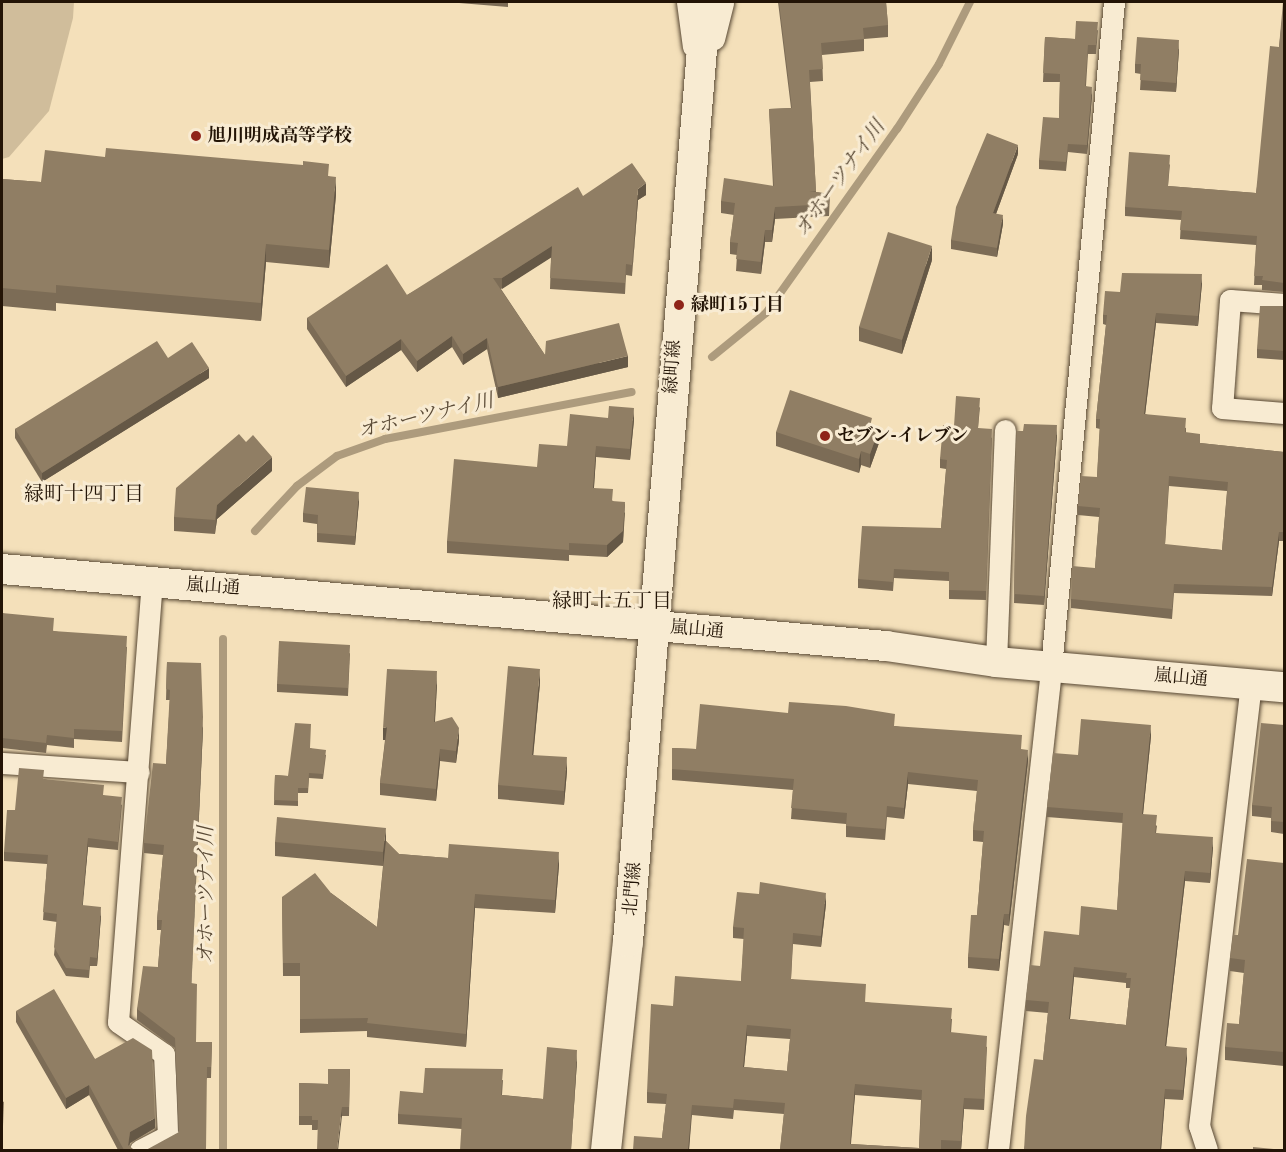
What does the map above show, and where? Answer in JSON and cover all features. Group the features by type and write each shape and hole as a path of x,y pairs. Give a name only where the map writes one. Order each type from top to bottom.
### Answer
{"street":[{"path":"687,2 695,64 708,66 723,2"},
{"name":"緑町線","path":"655,626 674,356 706,2"},
{"path":"998,1150 1051,667 1114,2"},
{"path":"1284,304 1230,300 1222,408 1284,413"},
{"path":"996,662 1005,430"},
{"name":"嵐山通","path":"2,569 886,646 996,662 1284,687"},
{"path":"140,1150 168,1136 164,1054 118,1022 152,582"},
{"name":"北門線","path":"606,1150 655,626"},
{"path":"1207,1150 1199,1126 1251,684"},
{"path":"2,763 139,772"}],"shaded area":[{"path":"2,2 74,2 73,18 49,111 9,157 2,159"}],"building":[{"path":"779,2 886,2 888,25 863,28 864,39 821,43 823,69 809,70 816,191 809,191 830,194 829,204 775,207 772,230 765,230 761,262 736,259 738,243 730,242 735,203 721,201 724,178 774,186 769,109 792,108"},
{"path":"1283,2 1284,283 1262,280 1263,276 1254,276 1257,236 1180,230 1182,211 1125,207 1129,152 1170,155 1168,186 1256,193 1270,46 1279,47"},
{"path":"1076,21 1098,22 1096,45 1088,45 1085,86 1092,87 1087,145 1068,144 1066,162 1039,160 1043,117 1059,118 1060,74 1043,73 1045,37 1075,39"},
{"path":"1137,37 1179,40 1176,83 1140,80 1141,64 1135,64"},
{"path":"987,133 1018,145 993,213 1003,215 997,248 951,240 956,207"},
{"path":"106,148 303,165 303,161 329,164 328,176 336,177 329,250 266,244 261,303 56,285 56,293 2,288 2,179 41,182 45,150 105,157"},
{"path":"632,163 646,183 638,189 632,265 626,264 625,283 550,278 552,246 502,278 493,278 545,355 546,341 619,323 628,356 498,387 487,338 463,354 452,336 417,361 401,339 346,376 307,318 387,264 407,295 578,187 583,196"},
{"path":"888,232 932,246 902,340 859,327"},
{"path":"1122,273 1202,274 1198,316 1156,313 1144,414 1186,418 1185,432 1200,434 1200,443 1284,452 1284,532 1279,532 1272,587 1174,584 1172,609 1071,599 1072,566 1095,568 1100,508 1078,506 1081,476 1097,477 1100,419 1096,419 1107,315 1103,315 1105,291 1120,292","holes":["1169,476 1228,482 1222,550 1165,544"]},
{"path":"1260,306 1284,306 1284,351 1257,349"},
{"path":"157,341 168,358 192,342 209,368 42,473 15,429"},
{"name":"セブン-イレブン","path":"790,390 872,418 870,426 879,429 870,454 861,451 859,459 776,432"},
{"path":"956,396 980,398 978,428 992,429 986,591 949,590 949,572 894,569 893,582 858,579 862,526 941,528 947,460 940,459 943,425 954,426"},
{"path":"609,406 634,408 630,449 596,446 593,488 613,489 612,501 625,502 623,531 607,545 569,543 569,550 447,541 454,459 537,467 539,444 567,446 570,414 608,418"},
{"path":"1024,424 1057,425 1044,596 1014,594 1017,431 1023,431"},
{"path":"239,434 246,442 253,435 272,457 217,505 215,520 174,517 176,488"},
{"path":"306,487 359,492 355,536 317,533 318,515 303,513"},
{"path":"2,613 54,618 53,631 127,636 122,731 74,729 74,738 47,735 46,743 2,738"},
{"path":"279,641 350,645 348,688 277,684"},
{"path":"167,662 201,663 203,717 191,983 197,984 196,1042 212,1042 211,1067 207,1067 206,1150 146,1150 179,1132 175,1038 137,1009 143,966 158,967 162,920 157,920 164,845 144,843 153,763 166,764 170,690 166,689"},
{"path":"508,666 540,669 532,755 567,757 564,791 498,785"},
{"path":"387,669 437,671 434,722 452,717 459,728 456,751 440,749 436,789 380,783 387,727 383,728"},
{"path":"789,702 846,706 895,714 894,726 1022,735 1021,749 1028,750 1009,914 1004,914 999,959 968,957 971,915 977,915 984,831 973,830 978,780 908,772 904,808 887,806 885,829 846,826 847,813 791,808 794,779 672,769 672,748 696,749 700,704 788,713"},
{"path":"1081,719 1151,725 1142,814 1157,815 1155,833 1213,837 1210,873 1185,871 1165,1046 1187,1048 1183,1090 1165,1089 1160,1150 1024,1150 1034,1059 1043,1060 1049,1002 1026,1000 1030,965 1040,966 1044,931 1079,935 1081,906 1117,910 1123,813 1047,807 1053,753 1078,755","holes":["1074,967 1127,973 1126,978 1131,978 1126,1025 1069,1019"]},
{"path":"295,723 311,724 310,748 326,750 323,774 309,773 308,788 298,788 298,801 274,800 275,775 288,776"},
{"path":"1261,723 1284,725 1284,822 1271,821 1272,807 1252,805"},
{"path":"19,768 44,770 43,779 104,785 103,795 122,797 118,842 88,838 82,905 101,907 97,958 90,957 89,970 66,968 54,947 57,914 43,912 48,855 4,852 7,810 15,810"},
{"path":"277,817 386,828 383,852 275,842"},
{"path":"386,841 399,854 448,858 449,844 559,852 555,900 475,894 466,1034 367,1023 368,1018 300,1019 300,963 283,963 282,897 315,873 331,893 377,927"},
{"path":"1247,859 1284,863 1284,1052 1225,1047 1227,1023 1239,1024 1245,960 1230,958 1233,935 1238,935"},
{"path":"760,882 826,893 821,936 793,933 791,979 866,984 865,1002 952,1008 950,1032 987,1036 984,1099 964,1098 961,1141 941,1140 941,1150 780,1150 785,1103 734,1099 733,1108 692,1105 688,1150 633,1150 634,1136 662,1138 667,1094 647,1092 651,1004 673,1006 675,976 741,981 744,928 733,927 737,892 759,894","holes":["747,1025 791,1029 787,1071 743,1067","855,1084 922,1090 919,1148 850,1144"]},
{"path":"54,989 95,1059 133,1038 152,1050 155,1118 130,1132 128,1145 134,1150 124,1150 89,1085 66,1098 16,1011"},
{"path":"547,1047 577,1050 571,1150 460,1150 462,1118 398,1114 400,1091 423,1093 425,1068 503,1069 501,1095 543,1099"},
{"path":"328,1069 350,1069 349,1107 342,1107 337,1150 317,1150 318,1120 312,1120 312,1116 299,1116 299,1083 328,1084"},
{"path":"2,1101 4,1102 2,1150"},
{"path":"1253,1147 1284,1150 1253,1150"}],"waterway":[{"name":"オホーツナイ川","path":"712,357 766,313 897,129 939,64 970,2"},
{"name":"オホーツナイ川","path":"255,531 297,486 337,456 385,439 632,392"},
{"name":"オホーツナイ川","path":"223,639 223,1150"}],"place":[{"name":"旭川明成高等学校","path":"196,136"},
{"name":"緑町15丁目","path":"679,305"},
{"name":"セブン-イレブン","path":"825,436"}],"district":[{"name":"緑町十四丁目","path":"84,495"},
{"name":"緑町十五丁目","path":"612,602"}]}
